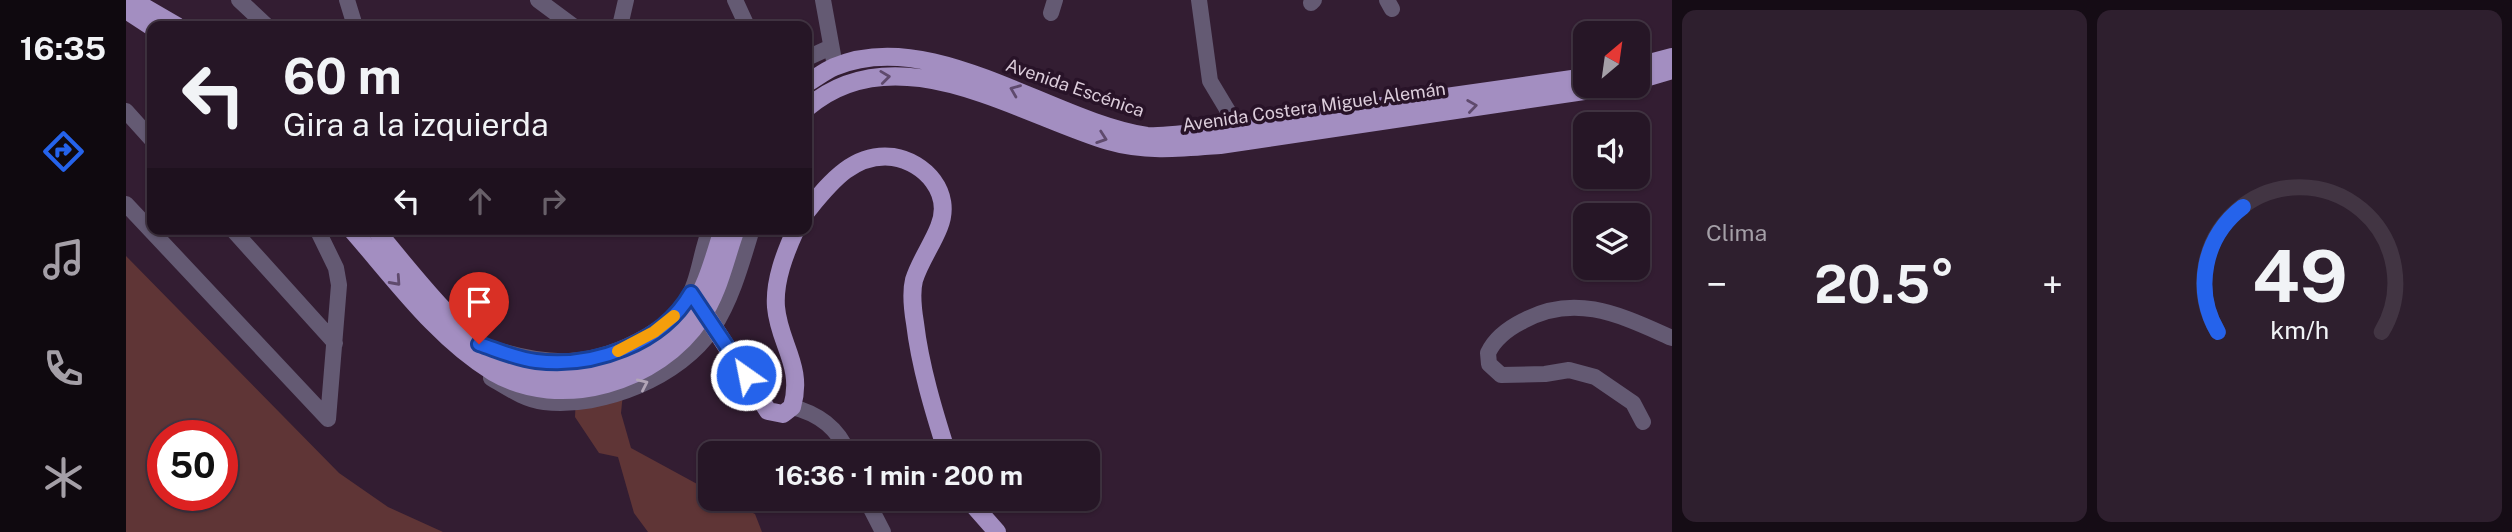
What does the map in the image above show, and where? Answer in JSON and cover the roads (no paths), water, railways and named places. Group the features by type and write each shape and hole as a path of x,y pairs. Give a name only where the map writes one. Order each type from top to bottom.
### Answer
{"main road":[{"path":"132,0 168,21"},
{"path":"126,10 147,24"},
{"name":"Avenida Escénica","path":"812,80 835,66 893,57 938,63 1117,128 1149,136 1573,79"},
{"path":"1650,63 1672,57"},
{"path":"1650,76 1672,70"},
{"name":"Avenida Costera Miguel Alemán","path":"814,102 852,80 897,75 943,82 1109,142 1154,150 1220,145 1573,93"},
{"path":"812,205 841,171 870,159 890,157 908,160 926,169 940,191 940,225 914,282 914,323 944,441"},
{"path":"356,235 437,325 475,350"},
{"path":"380,235 495,373 535,388 562,392 586,382 640,370 682,340 701,319 718,286 724,235"},
{"path":"691,293 768,411 783,414 792,407 796,378 776,306 782,264 794,235"},
{"path":"979,511 997,532"}],"street":[{"path":"239,0 262,21"},
{"path":"347,0 353,21"},
{"path":"538,0 566,21"},
{"path":"621,21 626,0"},
{"path":"735,0 745,21"},
{"path":"823,0 835,66"},
{"path":"1199,0 1210,81 1231,116 1231,127"},
{"path":"812,56 831,47"},
{"path":"126,111 147,134"},
{"path":"126,204 147,226"},
{"path":"155,235 328,419 339,285 337,268 320,235"},
{"path":"237,235 335,343"},
{"path":"691,293 687,272 700,235"},
{"path":"475,350 534,361 583,360 611,355 672,318 691,293 723,235"},
{"path":"475,350 489,376 526,398 574,403 604,398 659,376 702,344 714,327 727,302 750,235"},
{"path":"1643,422 1633,403 1595,377 1569,370 1545,374 1501,375 1489,364 1488,353 1500,336 1513,326 1537,313 1563,306 1596,309 1632,320 1672,338"},
{"path":"792,407 811,412 831,427 840,441"},
{"path":"872,511 883,532"}]}
